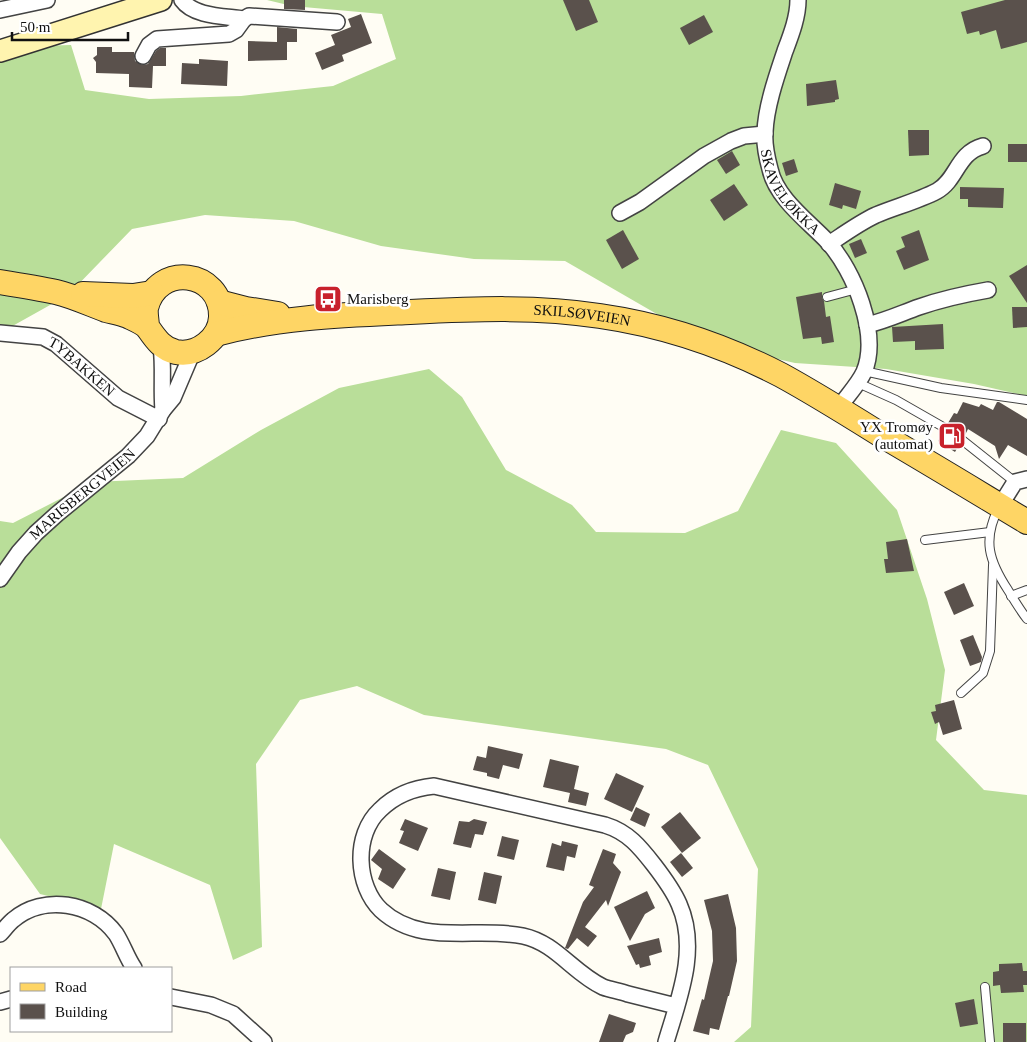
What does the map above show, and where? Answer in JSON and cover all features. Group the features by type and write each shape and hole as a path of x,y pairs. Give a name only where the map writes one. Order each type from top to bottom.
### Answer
{"main road":[{"path":"0,51 161,0"},
{"path":"191,356 162,351 147,327 145,310 152,293 157,287 167,280 179,277 189,277 207,285 219,302 221,318 216,334"},
{"path":"0,282 57,292 133,296 152,293"},
{"path":"57,292 127,316 147,327"},
{"name":"SKILSØVEIEN","path":"219,302 246,309 308,317"},
{"name":"SKILSØVEIEN","path":"191,356 206,345 216,334 235,328 308,317 507,309 558,311 601,316 643,324 728,352 780,375 1027,522"}],"street":[{"path":"0,10 47,0"},
{"path":"182,0 189,8 198,11 244,19"},
{"name":"SKAVELØKKA","path":"798,0 793,29 779,70 764,134 770,171 778,188 801,217 829,244 848,271 857,289 867,325 870,350 861,377"},
{"path":"143,56 149,45 156,39 229,34 236,30 244,19 249,16 337,22"},
{"path":"620,213 640,202 704,156 744,136 764,134"},
{"path":"829,244 874,216 938,190 947,182 966,154 975,148 983,146"},
{"path":"867,325 885,321 919,307 952,297 988,290"},
{"name":"TYBAKKEN","path":"0,333 43,337 56,344 118,398 131,406 161,414"},
{"path":"161,414 162,351"},
{"name":"MARISBERGVEIEN","path":"0,579 19,552 36,533 128,456 147,436 173,398 191,356"},
{"path":"838,409 861,377"},
{"path":"1000,506 1021,481"},
{"path":"666,1042 676,1006 687,965 686,933 682,912 668,883 640,847 622,832 596,823 434,786 422,787 403,793 378,811 368,828 361,853 364,880 374,903 389,917 400,924 420,932 524,936 553,949 586,977 603,987 676,1006"},
{"path":"0,934 13,920 38,907 75,906 102,920 115,934 133,967"},
{"path":"172,997 211,1005 233,1014 264,1042"}],"lane":[{"path":"827,297 857,289"},
{"path":"861,377 1027,400"},
{"path":"861,377 896,400 952,432 1021,481"},
{"path":"960,692 983,673 990,651 993,565 990,550 990,532 1000,506"},
{"path":"925,540 990,532"},
{"path":"993,565 1027,619"},
{"path":"1011,596 1027,590"},
{"path":"984,986 990,1042"}],"green space":[{"path":"267,0 1027,0 1027,396 974,384 886,369 795,363 707,343 565,261 474,259 381,246 294,221 205,215 132,229 68,295 0,333 0,47 71,45 85,90 149,99 241,96 333,86 396,59 382,14 292,6"},
{"path":"429,369 462,397 506,470 572,505 596,532 685,533 738,511 781,430 836,443 897,510 927,599 945,670 936,740 984,790 1027,795 1027,1042 734,1042 751,1027 758,869 708,765 666,749 424,715 357,686 300,700 256,764 262,947 233,960 210,885 114,844 101,909 40,894 0,838 0,521 13,523 93,482 183,478 261,430 339,388"}],"building":[{"path":"284,0 305,0 305,10 284,9"},
{"path":"563,0 589,0 598,22 576,31"},
{"path":"1005,0 1027,0 1027,42 1001,49 996,30 980,35 979,31 967,34 961,12"},
{"path":"361,14 372,43 342,55 344,61 322,70 315,53 335,45 331,35 351,27 348,19"},
{"path":"704,15 713,32 689,45 680,28"},
{"path":"277,27 297,29 297,42 287,42 287,60 248,61 248,41 277,42"},
{"path":"97,47 112,47 112,52 134,52 135,61 143,65 148,64 160,48 166,48 166,66 153,66 152,88 129,87 129,74 96,73 96,62 93,58 97,55"},
{"path":"199,59 228,61 227,86 181,84 182,63 199,64"},
{"path":"836,80 839,99 835,100 835,102 807,106 806,84"},
{"path":"908,130 929,130 929,155 909,156"},
{"path":"1008,144 1027,144 1027,162 1008,162"},
{"path":"732,151 740,165 726,174 717,160"},
{"path":"794,159 798,172 786,176 782,163"},
{"path":"835,183 861,191 856,209 843,205 842,209 829,205"},
{"path":"734,184 748,205 724,221 710,200"},
{"path":"960,187 1004,188 1003,208 968,207 968,199 960,199"},
{"path":"623,230 639,259 622,269 606,240"},
{"path":"919,230 929,260 904,270 896,251 905,247 901,237"},
{"path":"861,239 867,253 855,258 849,244"},
{"path":"1027,265 1027,303 1009,276"},
{"path":"822,292 826,317 830,316 834,342 822,344 821,337 803,339 796,297"},
{"path":"1012,307 1027,307 1027,327 1013,328"},
{"path":"943,324 944,349 915,350 915,341 893,342 892,327"},
{"path":"963,402 979,407 981,404 993,410 997,402 999,402 1027,419 1027,456 1008,445 999,459 995,446 968,429 965,435 948,423 954,413 957,414"},
{"path":"943,433 959,445 955,452 938,441"},
{"path":"907,539 914,571 886,573 884,559 888,559 886,542"},
{"path":"964,583 974,606 954,615 944,592"},
{"path":"973,635 982,657 981,662 970,666 960,640"},
{"path":"954,700 962,729 943,735 939,722 935,724 931,712 936,711 935,705"},
{"path":"488,746 523,754 519,769 503,765 499,779 487,776 487,773 473,770 477,756 486,758"},
{"path":"550,759 579,766 574,789 589,793 586,806 568,802 570,793 543,787"},
{"path":"616,773 644,786 632,812 604,799"},
{"path":"636,807 650,814 645,827 630,820"},
{"path":"680,812 701,838 682,853 661,827"},
{"path":"405,819 428,828 418,851 399,843 404,831 400,830"},
{"path":"474,819 487,822 483,835 475,834 471,848 453,844 459,821 469,822"},
{"path":"502,836 519,840 514,860 497,856"},
{"path":"562,841 578,845 575,858 567,856 564,871 546,867 552,843 561,846"},
{"path":"379,849 406,869 393,889 378,879 382,869 371,860"},
{"path":"603,849 616,854 613,863 621,872 608,906 606,900 585,927 597,936 588,947 577,938 568,949 565,948 583,902 594,887 589,885"},
{"path":"681,853 693,868 682,877 670,862"},
{"path":"438,868 456,872 450,900 431,896"},
{"path":"484,872 502,876 496,904 478,900"},
{"path":"647,891 655,908 645,914 630,941 614,907"},
{"path":"728,894 736,928 737,961 719,1030 710,1028 709,1035 693,1031 702,999 704,1000 713,961 712,931 704,900"},
{"path":"659,938 662,952 649,956 651,965 640,968 639,964 636,965 627,946"},
{"path":"1022,963 1023,971 1027,971 1027,985 1023,985 1024,992 1001,993 1000,985 993,986 993,972 999,971 999,964"},
{"path":"974,999 978,1024 960,1027 955,1003"},
{"path":"609,1014 636,1023 633,1032 626,1035 623,1042 599,1042"},
{"path":"1003,1023 1026,1023 1026,1042 1003,1042"}],"place":[{"name":"Marisberg","path":"328,299"},
{"name":"YX Tromøy (automat)","path":"952,436"}]}
